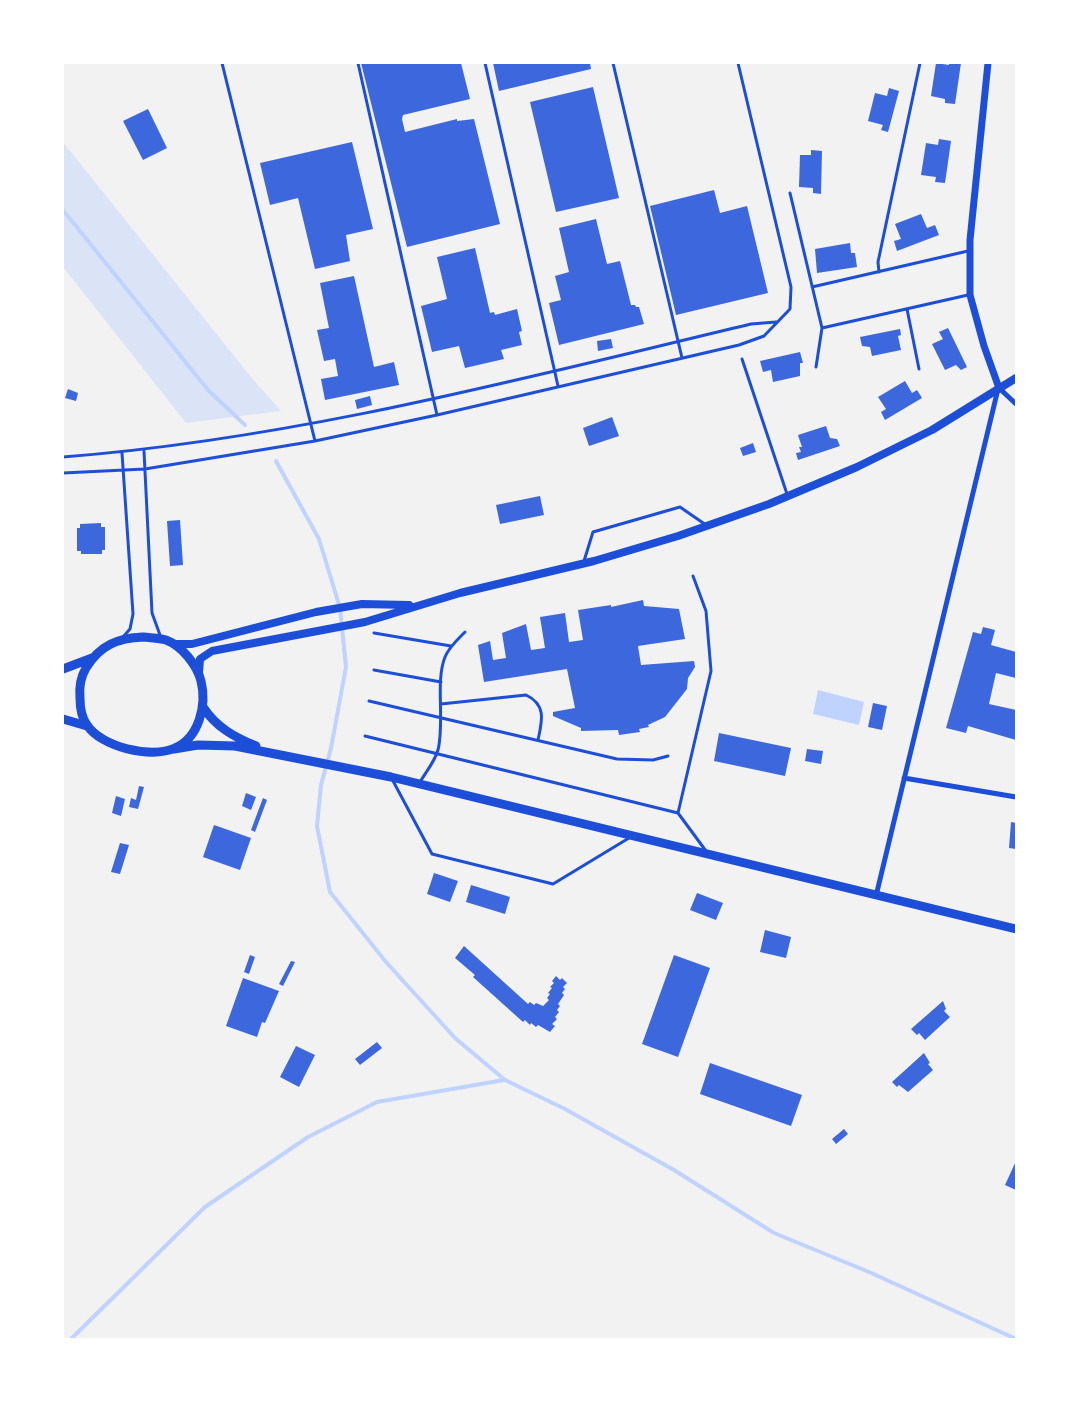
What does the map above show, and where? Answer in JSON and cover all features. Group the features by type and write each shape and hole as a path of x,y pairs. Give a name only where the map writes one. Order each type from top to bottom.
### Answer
{"main road":[{"path":"199,673 200,659 212,651 365,622 418,605 583,564 707,526 857,467 932,430 1016,378"},
{"path":"174,645 192,644 316,612 362,604 418,605"},
{"path":"87,726 80,706 79,686 92,658 102,648 121,640 143,637 162,639 174,645 192,662 199,673 203,688 203,707 198,724 187,740 174,749"},
{"path":"63,669 92,658"},
{"path":"203,707 221,728 235,738 272,753"},
{"path":"63,719 87,726 110,743 131,750 154,752 215,745 308,760 391,777 1016,929"}],"street":[{"path":"988,63 970,250 970,295 984,346 999,388 1016,405"},
{"path":"876,896 999,388"},
{"path":"904,778 1016,796"}],"lane":[{"path":"222,63 315,441"},
{"path":"358,63 437,415"},
{"path":"485,63 559,387"},
{"path":"613,63 682,358"},
{"path":"63,473 145,469 315,441 739,345 764,336 790,309 791,287 738,63"},
{"path":"879,272 878,262 920,63"},
{"path":"790,193 822,328 816,367"},
{"path":"812,288 970,250"},
{"path":"822,328 970,295"},
{"path":"907,309 919,369"},
{"path":"63,457 144,450 310,423 555,371 751,324 778,321"},
{"path":"742,359 788,496"},
{"path":"144,450 152,613 162,639"},
{"path":"121,640 130,629 133,614 122,453"},
{"path":"583,564 593,532 680,507 707,526"},
{"path":"678,813 711,671 706,611 693,576"},
{"path":"419,784 437,753 442,717 442,667 451,646 465,632"},
{"path":"374,633 451,646"},
{"path":"374,670 441,682"},
{"path":"441,704 526,695 536,701 542,711 543,717 538,740"},
{"path":"369,701 617,759 653,760 668,756"},
{"path":"365,736 678,813 709,855"},
{"path":"391,777 432,855 500,872 552,884 631,836"}],"shaded area":[{"path":"63,142 251,377 281,411 186,423 63,267"}],"water":[{"path":"818,690 864,702 859,725 813,714"}],"building":[{"path":"361,63 461,63 470,99 403,115 405,132 457,119 457,121 474,119 500,224 407,247"},
{"path":"493,63 590,63 591,69 499,91"},
{"path":"936,63 949,65 949,63 961,63 955,104 945,103 945,99 931,96"},
{"path":"593,87 619,198 556,212 530,102"},
{"path":"889,88 899,91 888,132 881,130 883,125 868,121 875,93 887,96"},
{"path":"148,109 167,148 143,160 123,121"},
{"path":"939,139 951,141 945,183 935,182 936,177 921,175 926,143 938,145"},
{"path":"352,142 373,229 346,235 350,261 315,269 298,198 270,205 260,163"},
{"path":"811,150 822,151 821,194 813,193 813,188 799,187 800,155 811,155"},
{"path":"714,190 720,213 747,206 768,293 676,315 650,206"},
{"path":"921,214 927,228 935,225 939,235 897,251 894,241 901,239 895,224"},
{"path":"596,219 607,264 620,261 631,305 639,307 644,324 559,345 549,303 561,300 555,276 569,272 559,228"},
{"path":"850,243 851,253 855,253 857,267 817,273 815,249"},
{"path":"475,248 490,313 494,312 495,315 517,309 522,331 519,332 522,345 501,350 504,359 465,368 459,346 432,352 421,306 447,299 437,257"},
{"path":"354,276 374,367 394,362 399,385 325,400 321,379 338,376 335,359 324,361 317,330 329,328 320,283"},
{"path":"948,328 967,367 961,370 956,365 945,370 932,344 943,339 939,332"},
{"path":"900,329 901,335 898,336 901,350 872,356 870,347 862,346 860,337"},
{"path":"611,339 613,348 598,351 597,341"},
{"path":"800,352 803,363 800,363 800,376 773,382 771,370 763,372 760,361"},
{"path":"905,381 912,393 917,390 922,398 885,420 881,412 886,409 878,397"},
{"path":"68,389 78,393 76,401 65,398"},
{"path":"370,396 372,405 357,409 355,400"},
{"path":"612,417 619,436 589,446 583,428"},
{"path":"826,426 830,438 837,439 840,446 798,460 796,453 801,452 799,447 802,447 798,435"},
{"path":"753,443 756,452 743,456 740,448"},
{"path":"540,496 544,515 500,524 496,505"},
{"path":"180,520 183,565 170,566 167,521"},
{"path":"101,523 101,527 105,527 105,550 102,550 102,554 81,554 81,551 77,551 77,528 80,528 80,524"},
{"path":"643,600 644,606 679,609 685,639 638,646 641,665 694,661 695,667 688,678 687,689 665,717 648,725 649,727 639,729 640,732 619,735 618,730 581,731 581,728 553,716 553,712 575,708 567,669 484,682 478,645 490,641 493,660 506,658 502,633 526,624 531,650 545,648 540,617 565,613 569,642 583,640 578,610 611,605 611,607"},
{"path":"983,627 995,630 991,645 1016,652 1016,678 996,673 989,704 1016,710 1016,740 968,726 966,733 946,728 973,632 981,634"},
{"path":"873,703 887,706 882,730 868,727"},
{"path":"719,733 791,748 785,776 714,761"},
{"path":"807,749 823,751 821,764 805,761"},
{"path":"139,786 144,787 138,809 129,807 131,798 136,800"},
{"path":"246,793 256,797 251,810 242,806"},
{"path":"116,796 125,799 121,816 112,813"},
{"path":"263,798 267,800 255,832 251,830"},
{"path":"1011,822 1016,823 1016,849 1009,848"},
{"path":"214,825 251,838 240,870 203,857"},
{"path":"120,843 129,845 120,874 111,872"},
{"path":"434,873 458,881 450,902 427,894"},
{"path":"471,885 510,897 505,914 466,902"},
{"path":"697,893 723,903 716,920 690,910"},
{"path":"765,930 791,937 786,958 760,952"},
{"path":"464,946 528,1004 530,1002 543,1006 549,1000 547,998 550,994 548,993 556,976 567,983 563,987 564,995 558,1004 559,1012 555,1017 557,1019 552,1024 555,1026 550,1032 538,1025 536,1027 531,1023 530,1025 525,1020 523,1022 473,977 475,975 455,958"},
{"path":"250,955 255,957 249,974 244,972"},
{"path":"674,955 710,968 678,1057 642,1044"},
{"path":"291,961 295,962 283,986 279,984"},
{"path":"243,978 279,991 265,1023 262,1022 257,1037 226,1026"},
{"path":"943,1001 946,1009 944,1011 950,1017 925,1040 911,1029"},
{"path":"377,1042 382,1048 360,1065 355,1059"},
{"path":"296,1046 315,1055 299,1087 280,1077"},
{"path":"924,1053 933,1070 908,1092 899,1085 897,1087 892,1082"},
{"path":"710,1063 802,1095 791,1126 700,1094"},
{"path":"844,1129 848,1134 836,1144 832,1139"},
{"path":"1016,1161 1016,1190 1005,1185"}],"waterway":[{"path":"63,210 208,390 245,425"},
{"path":"276,461 319,539 340,608 346,667 331,748 321,785 317,826 330,892 386,962 455,1038 505,1080 565,1109 674,1170 774,1233 869,1272 1016,1339"},
{"path":"71,1339 205,1207 308,1137 377,1102 504,1080"}]}
